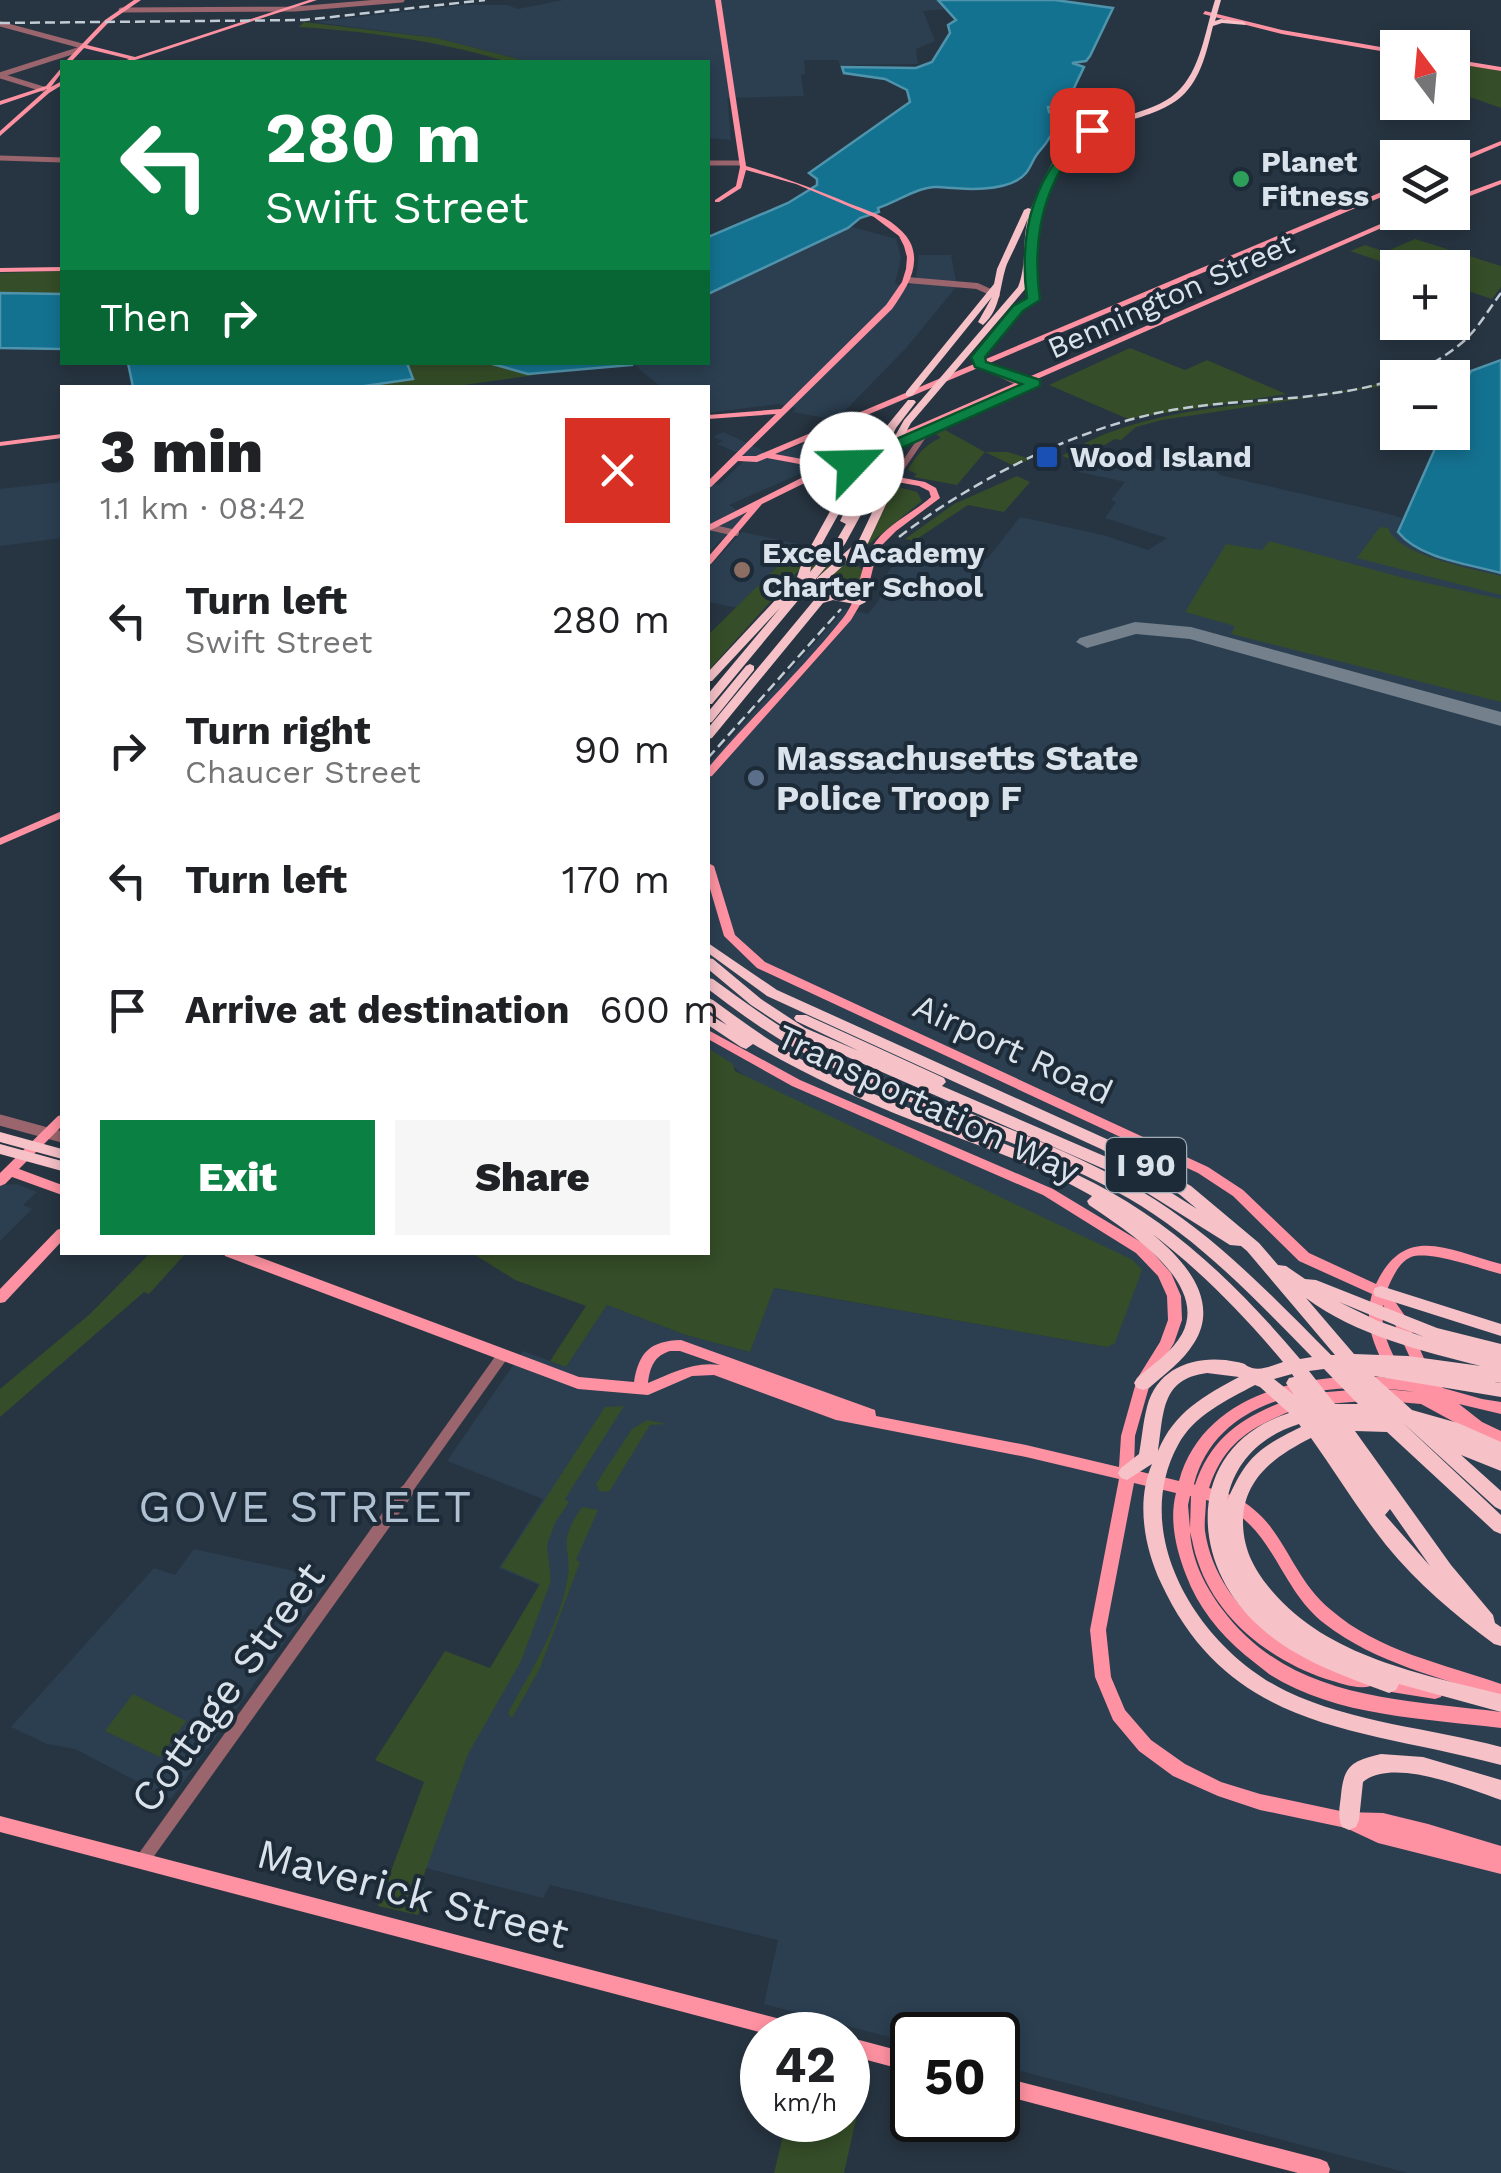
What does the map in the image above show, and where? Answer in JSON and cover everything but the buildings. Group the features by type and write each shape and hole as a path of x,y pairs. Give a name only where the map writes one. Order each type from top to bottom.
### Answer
{"highway":[{"path":"1034,300 1029,267 1031,225 1065,152 1087,133 1163,103 1183,90 1192,78 1209,18 1210,0"},
{"path":"710,676 851,538 904,426 988,316 1002,265 1058,150 1090,125 1146,105 1172,90 1218,0"},
{"path":"1209,18 1244,24"},
{"path":"710,715 814,575 892,424 1022,288 1029,267"},
{"path":"955,356 979,361"},
{"path":"909,394 955,356"},
{"path":"710,700 814,575 862,543 891,484 863,482 857,477 828,527 814,575"},
{"path":"710,733 820,601 833,597 860,602"},
{"name":"I 90","path":"710,948 772,992 1090,1137 1185,1190 1253,1247 1364,1377 1501,1502"},
{"path":"710,964 756,1002 800,1031 1059,1142"},
{"path":"710,980 884,1056 1122,1170 1349,1314 1450,1359 1501,1376"},
{"name":"I 90","path":"710,981 758,1020 812,1051 1106,1180 1187,1228 1236,1270 1362,1397 1501,1526"},
{"path":"710,1005 776,1052 868,1097 1078,1182 1127,1209 1174,1242 1304,1377 1443,1570 1486,1621"},
{"path":"710,1019 786,1065 833,1087 868,1097"},
{"path":"0,1137 60,1153"},
{"path":"990,1145 1095,1201 1146,1239 1188,1282 1196,1307 1191,1332 1143,1383"},
{"path":"0,1149 60,1165"},
{"path":"1212,1278 1345,1462 1393,1540 1450,1598 1501,1638"},
{"path":"1292,1278 1442,1336 1501,1351"},
{"path":"1381,1292 1501,1330"},
{"path":"1416,1325 1501,1342"},
{"path":"1501,1364 1450,1359 1365,1360 1270,1372 1236,1385 1197,1410 1169,1444 1153,1486 1152,1532 1162,1573 1188,1620 1232,1666 1285,1700 1332,1718 1501,1756"},
{"path":"1321,1364 1464,1384 1499,1404"},
{"path":"1127,1473 1144,1462 1149,1453 1156,1407 1166,1386 1184,1371 1209,1366 1241,1370 1274,1387 1345,1462"},
{"path":"1388,1684 1299,1646 1237,1602 1221,1556 1214,1508 1218,1488 1230,1464 1263,1432 1314,1414 1372,1411 1431,1421 1501,1450"},
{"path":"1501,1464 1449,1439 1403,1426 1354,1422 1324,1426 1290,1437 1261,1456 1241,1484 1234,1518 1238,1550 1249,1575 1271,1605 1301,1631 1360,1659 1501,1703"},
{"path":"1348,1820 1353,1777 1360,1768 1378,1761 1442,1772 1501,1790"}],"main road":[{"path":"70,60 104,23 138,0"},
{"path":"131,60 314,0"},
{"path":"710,204 740,192 747,178 718,0"},
{"path":"1244,24 1380,49"},
{"path":"80,48 108,51 125,60"},
{"path":"1470,65 1501,70"},
{"path":"0,134 60,78"},
{"path":"0,103 47,89"},
{"path":"1470,156 1501,143"},
{"path":"711,481 888,307 907,280 910,262 906,240 877,217 745,164"},
{"path":"717,202 738,188 745,164"},
{"path":"747,178 772,174"},
{"path":"1470,192 1501,180"},
{"path":"711,481 979,361 1380,194"},
{"name":"Bennington Street","path":"1028,384 1380,228"},
{"name":"Bennington Street","path":"710,526 1383,230"},
{"path":"0,270 60,268"},
{"name":"Bennington Street","path":"836,469 991,400"},
{"path":"710,417 783,411"},
{"path":"0,444 60,436"},
{"path":"710,772 765,705 800,677 860,602 876,549 892,530 936,498 933,490 857,477 836,469 737,456"},
{"path":"710,560 758,504"},
{"path":"0,842 60,815"},
{"name":"Airport Road","path":"713,902 730,936 761,965 1203,1170 1238,1193 1306,1258 1381,1292"},
{"name":"Transportation Way","path":"710,1035 806,1088 1032,1183 1141,1250 1164,1274 1176,1307 1170,1337 1143,1383 1128,1436 1127,1473 1098,1630 1100,1668 1115,1706 1141,1742 1158,1757 1212,1789 1348,1820 1379,1820 1501,1854"},
{"path":"5,1176 55,1135"},
{"path":"5,1176 60,1190"},
{"path":"0,1298 60,1235"},
{"path":"1501,1270 1413,1251 1397,1260 1381,1292 1375,1322 1392,1366 1427,1402 1501,1438"},
{"path":"238,1255 578,1383 640,1389 659,1386 690,1370 715,1370 826,1412 893,1422 1220,1497 1246,1509 1271,1534 1310,1600 1340,1627 1501,1691"},
{"path":"1381,1292 1398,1316 1424,1377 1452,1407 1483,1431"},
{"path":"640,1389 644,1362 659,1346 686,1346 893,1422"},
{"path":"644,1362 652,1376 674,1377"},
{"path":"1499,1404 1379,1383 1334,1383 1274,1394 1236,1412 1202,1443 1183,1483 1178,1519 1185,1559 1210,1608 1235,1637 1270,1665 1308,1685 1349,1698 1501,1720"},
{"path":"1237,1602 1204,1559 1196,1508 1212,1459 1242,1428 1286,1406 1355,1394 1499,1404"},
{"path":"1388,1684 1501,1703"},
{"name":"Transportation Way","path":"1348,1820 1378,1835 1501,1866"},
{"name":"Maverick Street","path":"0,1824 740,2017"},
{"path":"1020,2091 1319,2171"}],"street":[{"path":"121,10 287,9 402,0"},
{"path":"0,25 80,48"},
{"path":"0,76 80,48"},
{"path":"0,76 47,89"},
{"path":"0,158 60,160"},
{"path":"710,164 745,164"},
{"path":"907,280 996,290"},
{"path":"1028,384 979,361 1018,308 1034,300"},
{"path":"891,484 926,432"},
{"path":"710,527 736,532"},
{"path":"0,1120 55,1135"},
{"name":"Cottage Street","path":"142,1861 503,1355"}],"shaded area":[{"path":"563,0 938,0 947,9 923,11 935,41 916,49 918,64 840,65 838,60 804,60 804,96 727,98 731,140 710,138 710,60 521,60 437,38 314,22 463,5 507,5 518,9"},
{"path":"849,226 896,239 901,258 895,284 908,286 916,278 919,255 951,255 957,286 907,347 836,420 793,412 796,408 778,404 710,413 710,385 659,385 634,365 710,365 710,291"},
{"path":"723,432 764,451 786,451 814,439 839,442 831,460 729,505 746,516 710,551 710,483 719,485 748,457 717,444 723,441 713,437"},
{"path":"1115,451 1216,471 1402,518 1399,525 1405,541 1501,573 1501,2173 1408,2173 1020,2071 1020,2012 890,2012 890,2037 870,2032 870,2012 794,2012 764,2004 778,1940 550,1885 543,1898 426,1868 490,1669 539,1585 499,1568 543,1499 447,1461 523,1351 566,1367 607,1305 686,1335 750,1352 773,1288 1107,1347 710,1049 710,762 845,609 868,614 879,600 884,578 901,555 976,564 988,558 1020,517 1103,535 1148,550 1167,538 1105,518 1116,502 1111,500 1125,482 1075,471"},
{"path":"60,482 60,538 0,546 0,489"},
{"name":"Excel Academy Charter School","path":"742,532 798,544 738,608 710,602 710,566"},
{"path":"16,1184 37,1192 23,1205 32,1209 0,1241 0,1185"},
{"path":"194,1549 330,1579 171,1799 75,1749 47,1744 11,1727 154,1568 175,1575"}],"green space":[{"path":"304,22 437,38 521,60 501,60 401,38 299,27"},
{"path":"1470,65 1501,71 1501,108 1470,97"},
{"path":"1415,239 1450,250 1390,250"},
{"path":"1365,245 1380,250 1380,261 1350,251"},
{"path":"1470,256 1501,266 1501,287 1492,299 1470,292"},
{"path":"60,271 60,294 0,293 0,273"},
{"path":"1130,348 1185,370 1207,360 1286,394 1128,419 1049,385"},
{"path":"408,365 499,365 535,375 464,385 346,385 412,377"},
{"path":"1380,383 1380,387 1162,420 1136,427 1121,440 1115,439 1076,461 1062,456 1100,436 1181,413"},
{"path":"945,430 985,452 957,485 914,477 917,474 908,470 914,460 941,438 936,434"},
{"path":"985,452 1008,452 1030,459 1014,466"},
{"path":"1017,476 1030,482 1004,512 968,505 914,541 905,539 954,504"},
{"path":"894,486 917,492 922,501 864,548"},
{"path":"1380,527 1388,528 1394,538 1420,553 1501,576 1501,595 1357,558"},
{"path":"1269,541 1404,578 1501,599 1501,702 1231,634 1235,626 1185,612 1226,544 1262,550"},
{"path":"791,553 844,564 852,559 863,571 854,596 829,593 816,597 833,577 799,570 710,669 710,633"},
{"path":"710,1049 733,1064 735,1071 1133,1260 1142,1270 1115,1343 1107,1347 774,1288 750,1352 686,1335 607,1305 566,1367 550,1361 586,1306 515,1280 475,1255 710,1255"},
{"path":"148,1255 184,1255 149,1294 144,1292 0,1417 0,1389 90,1314"},
{"path":"624,1406 565,1499 569,1502 555,1523 547,1545 551,1581 521,1661 468,1754 421,1883 427,1895 418,1915 378,1906 424,1782 375,1760 445,1651 490,1668 540,1584 501,1567 605,1407"},
{"path":"647,1420 667,1424 650,1425 609,1492 599,1491 596,1484 632,1429"},
{"path":"582,1507 598,1510 576,1560 580,1562 540,1668 512,1718 508,1713 542,1650 563,1599 569,1570 567,1539"},
{"path":"133,1694 186,1721 160,1757 105,1731"},
{"path":"782,2142 851,2142 844,2173 774,2173"}],"water":[{"path":"938,0 1055,0 1113,8 1090,56 1086,61 1072,63 1084,67 1065,107 1048,107 1049,112 1061,113 1052,134 1018,180 996,187 930,187 915,192 710,293 710,236 788,203 817,185 817,179 809,173 910,102 907,90 885,79 844,73 842,67 916,68 932,62 950,33 948,25 956,20"},
{"path":"0,293 60,294 60,349 0,348"},
{"path":"1501,360 1501,573 1419,549 1398,532 1434,450 1470,450 1471,371"},
{"path":"128,365 408,365 413,379 372,385 133,385"},
{"path":"496,365 631,365 528,374"}],"taxiway":[{"path":"1087,642 1135,628 1191,633 1501,719"}],"railway":[{"path":"0,23 304,20 485,0"},
{"path":"899,537 989,478 1055,446 1123,422 1195,407 1357,389 1395,379 1431,364 1464,341 1501,293"},
{"path":"710,756 841,609"}],"place":[{"name":"Planet Fitness","path":"1241,179"},
{"name":"Wood Island","path":"1047,457"},
{"name":"Excel Academy Charter School","path":"742,570"},
{"name":"Massachusetts State Police Troop F","path":"756,778"}],"district":[{"name":"GOVE STREET","path":"306,1506"}],"route":[{"path":"852,464 1035,383 980,364 978,357 1018,308 1034,300 1030,296 1029,267 1033,219 1065,152 1092,130"}]}
